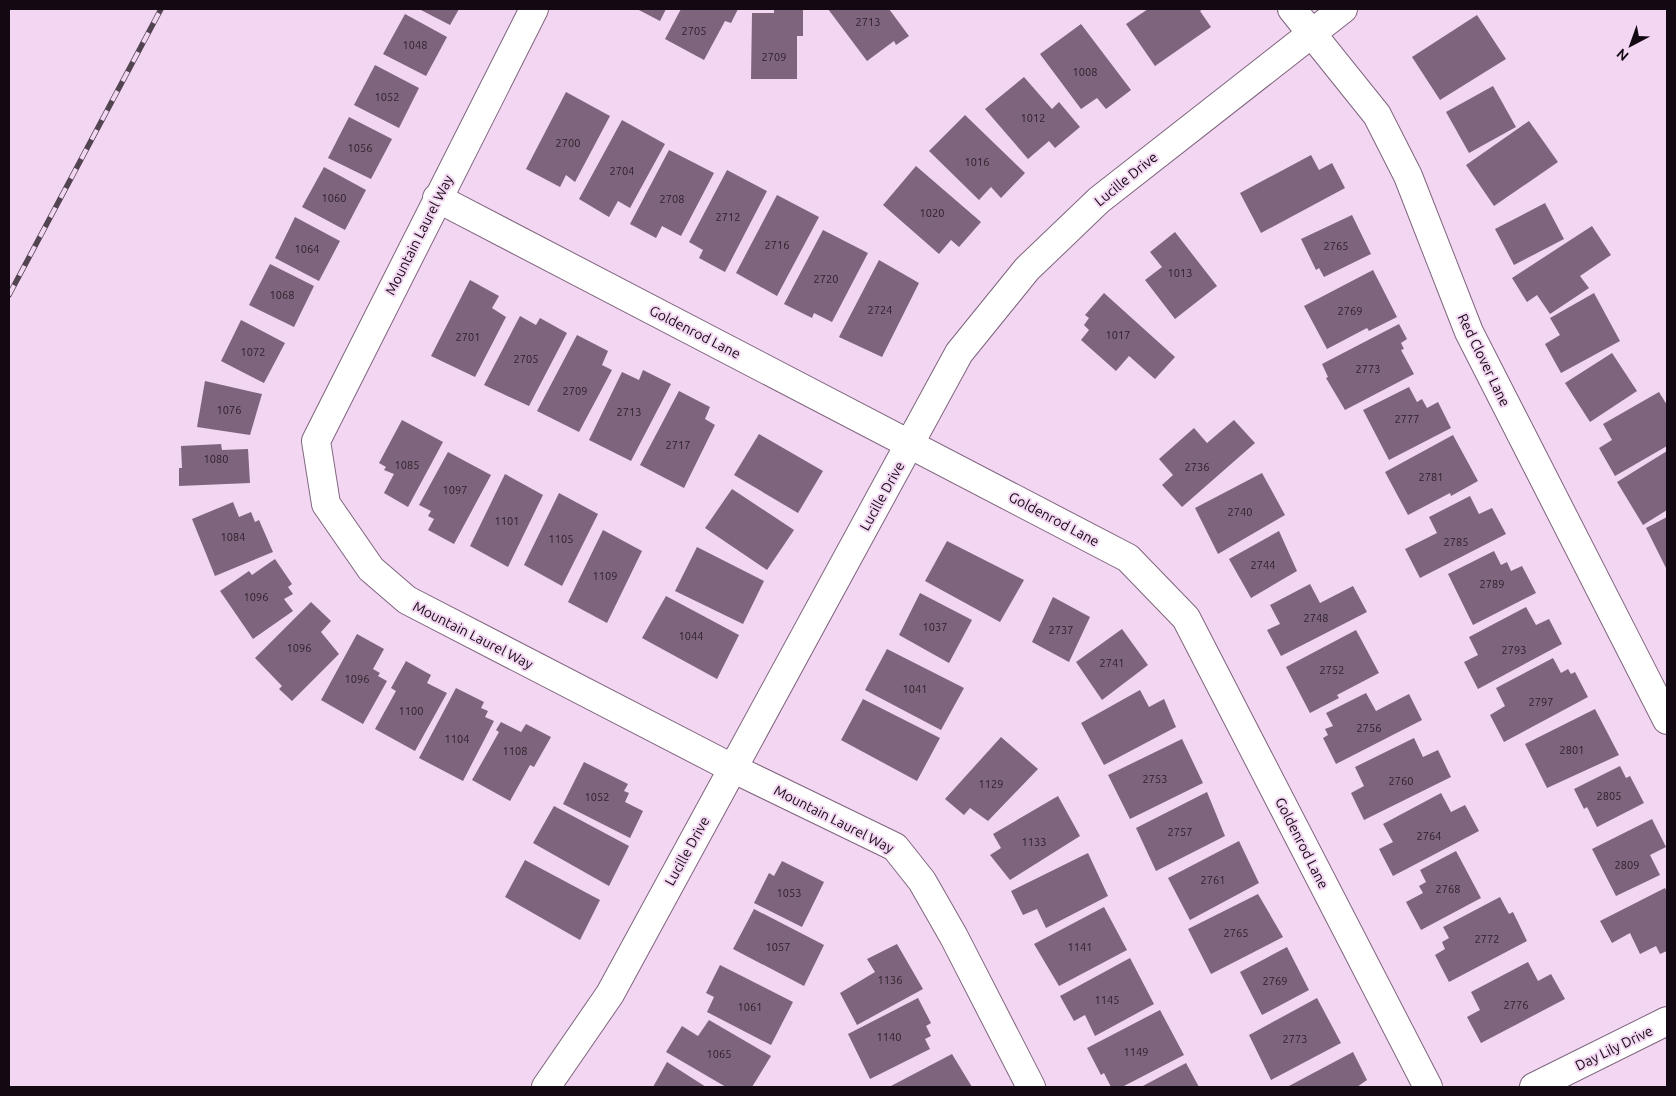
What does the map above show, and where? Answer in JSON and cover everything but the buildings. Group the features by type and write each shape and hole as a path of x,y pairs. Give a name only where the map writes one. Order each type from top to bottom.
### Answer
{"street":[{"name":"Mountain Laurel Way","path":"534,9 316,441 326,504 372,569 408,600 732,768 895,847 922,882 1031,1087"},
{"name":"Red Clover Lane","path":"1292,9 1310,34 1377,115 1408,176 1469,332 1667,720"},
{"name":"Lucille Drive","path":"546,1087 610,994 959,353 1027,269 1099,200 1343,9"},
{"name":"Goldenrod Lane","path":"437,198 1128,558 1186,618 1428,1087"},
{"name":"Day Lily Drive","path":"1534,1087 1667,1021"}],"railway":[{"path":"9,295 161,9"}]}
